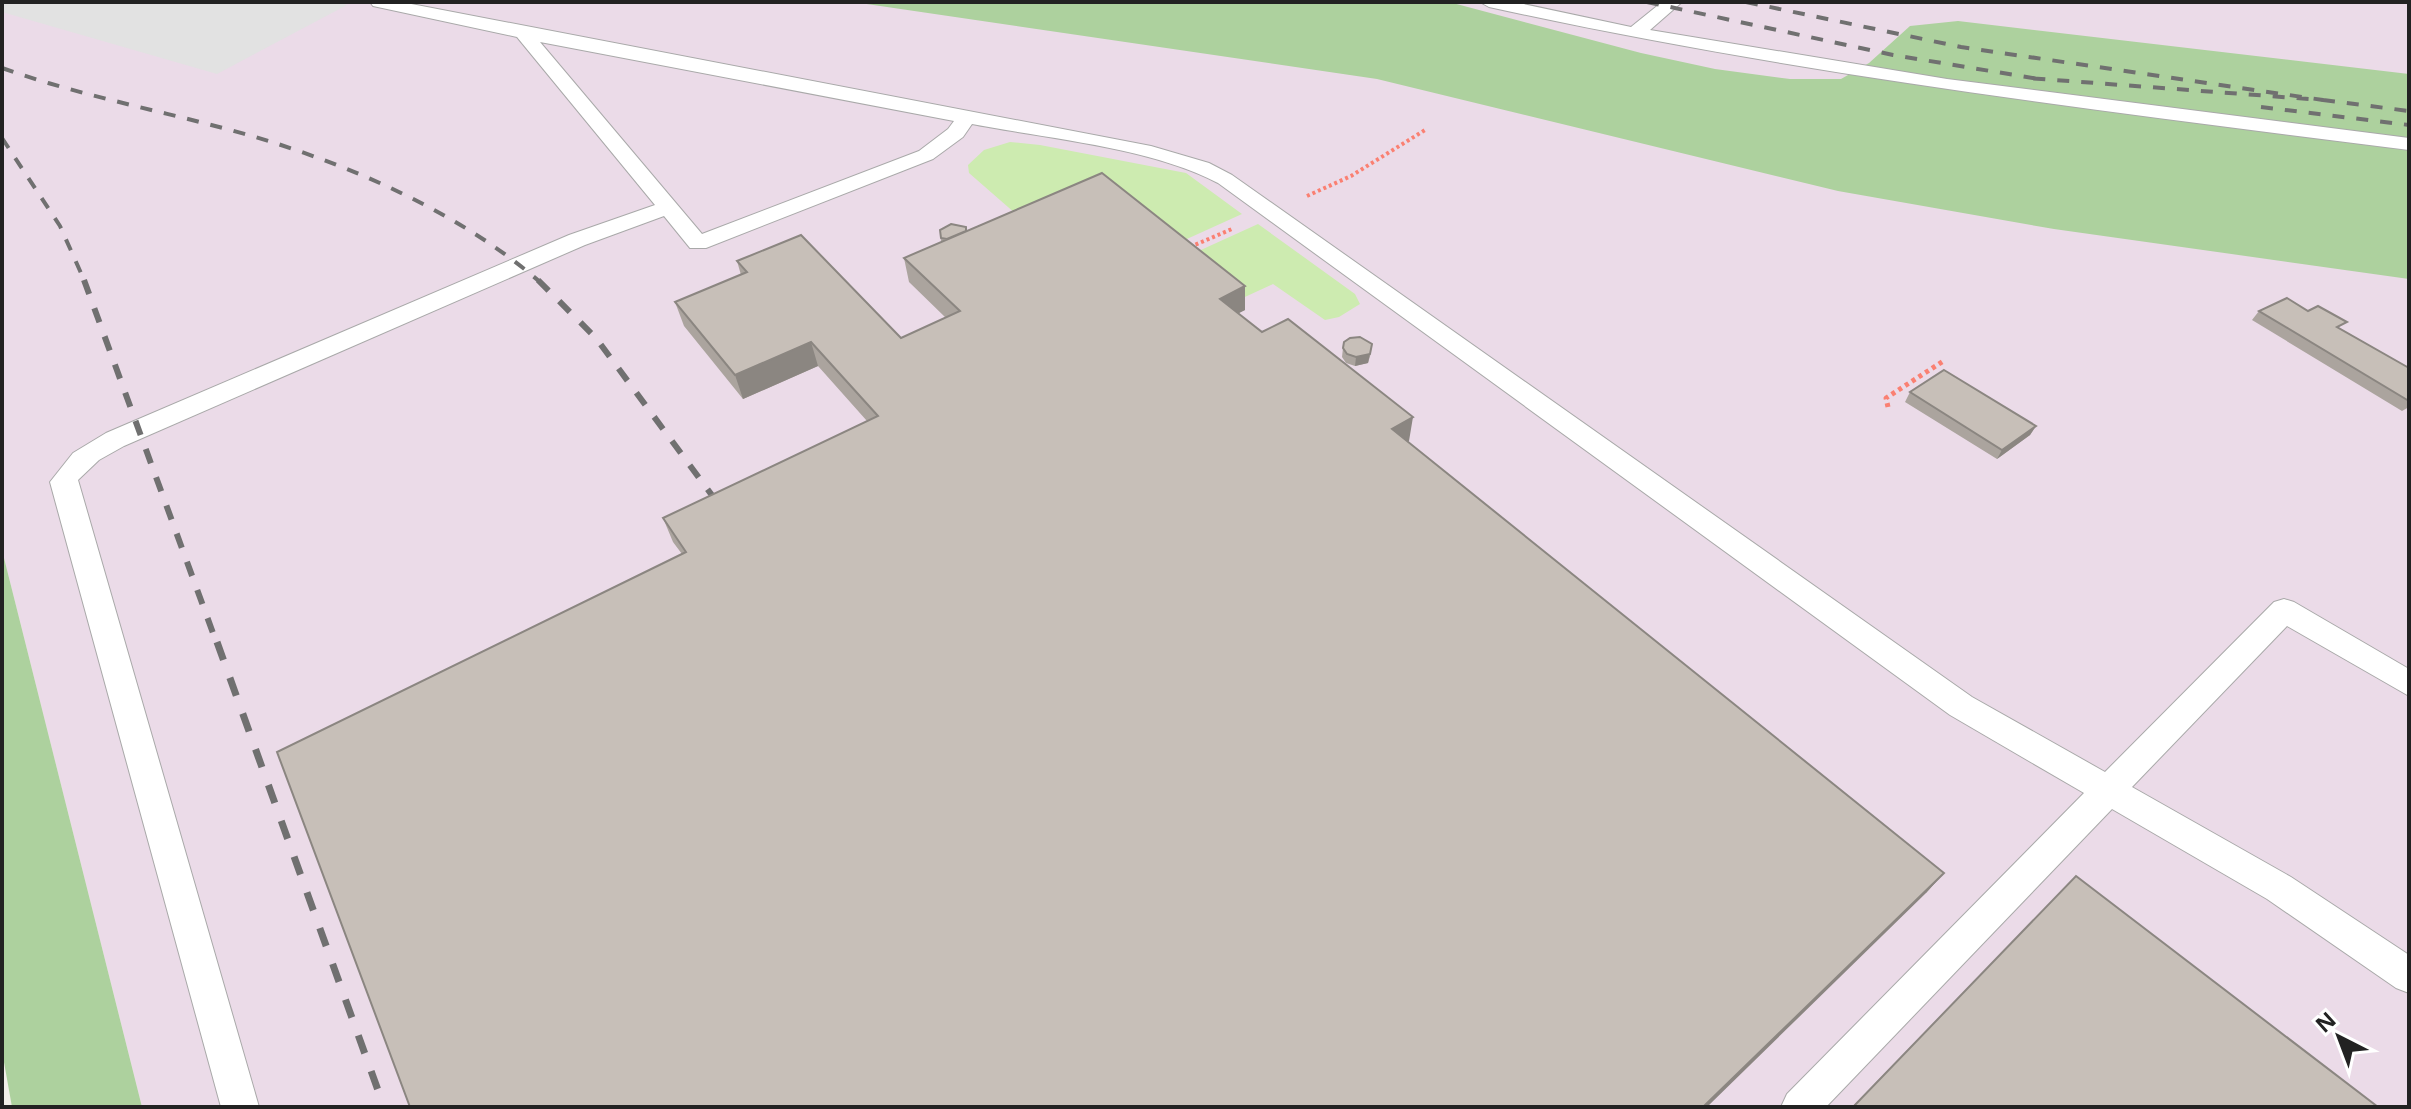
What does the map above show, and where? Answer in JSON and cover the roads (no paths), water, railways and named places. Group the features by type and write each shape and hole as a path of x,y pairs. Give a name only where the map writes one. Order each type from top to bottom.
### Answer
{"lane":[{"path":"379,2 523,33 1178,158 1225,179 1914,674 2003,733 2279,888 2409,976"},
{"path":"1489,2 1636,32 1930,81 2409,144"},
{"path":"1636,32 1673,2"},
{"path":"523,33 698,243 926,155 943,145 966,117"},
{"path":"240,1107 63,482 70,470 86,455 124,435 577,240 668,207"},
{"path":"1800,1107 2284,610 2409,684"}],"railway":[{"path":"1647,2 1893,55 2037,79"},
{"path":"1746,2 1961,47 2323,100"},
{"path":"2,68 244,134 347,169 449,218 540,282"},
{"path":"2028,78 2037,79"},
{"path":"2037,79 2323,100"},
{"path":"2323,100 2409,111"},
{"path":"2261,107 2409,125"},
{"path":"2,138 60,226 85,282"},
{"path":"84,280 217,644"},
{"path":"540,282 596,338 725,513"},
{"path":"217,642 384,1107"}]}
